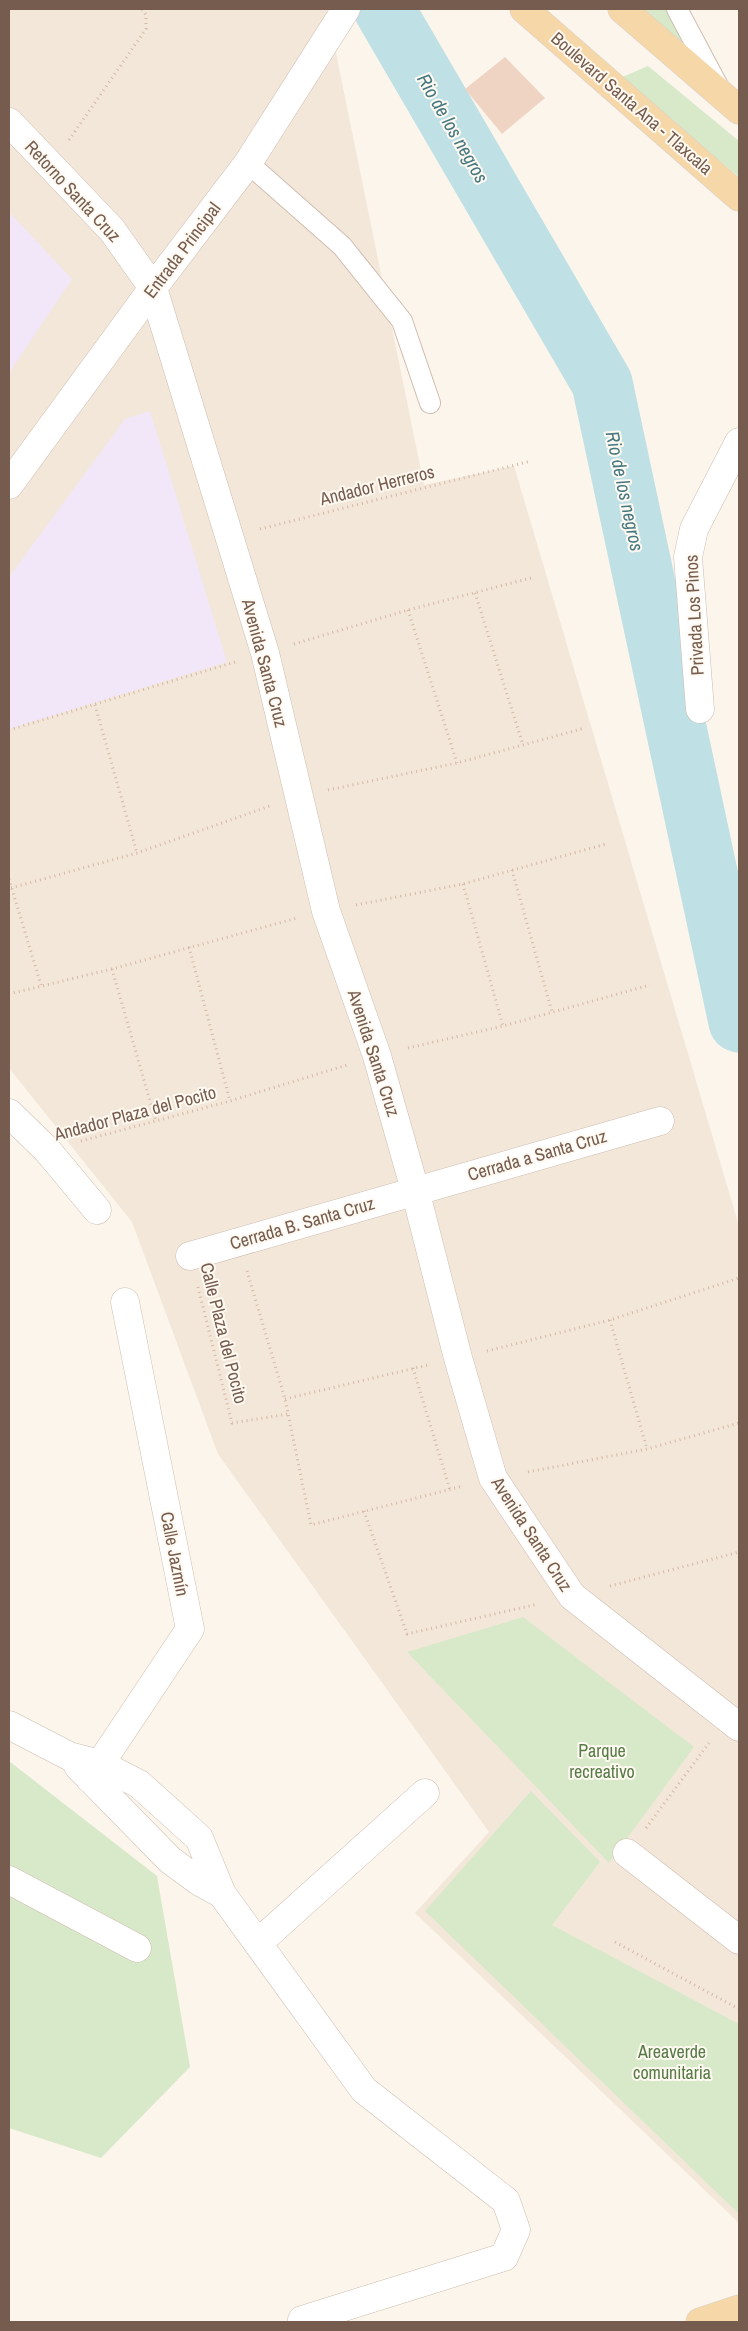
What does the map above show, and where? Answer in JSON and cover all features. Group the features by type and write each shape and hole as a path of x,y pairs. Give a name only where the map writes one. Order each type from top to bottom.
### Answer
{"main road":[{"name":"Boulevard Santa Ana - Tlaxcala","path":"524,9 739,197"},
{"path":"622,9 731,103"},
{"path":"700,2322 739,2309"}],"street":[{"name":"Entrada Principal","path":"9,485 153,288 248,163 346,9"},
{"name":"Retorno Santa Cruz","path":"9,122 112,230 153,288"},
{"name":"Avenida Santa Cruz","path":"153,288 265,653 326,910 377,1056 415,1190 458,1358 493,1478 572,1596 734,1722"},
{"name":"Privada Los Pinos","path":"700,709 688,557 694,529 739,442"},
{"path":"9,1113 47,1150 97,1210"},
{"name":"Cerrada a Santa Cruz","path":"415,1190 660,1121"},
{"name":"Cerrada B. Santa Cruz","path":"190,1256 415,1190"},
{"name":"Calle Jazmín","path":"95,1771 190,1629 125,1302"},
{"path":"9,1725 95,1771 139,1784 200,1838 222,1894 364,2090 506,2201 516,2230 504,2257 302,2320"},
{"path":"95,1771 170,1860 200,1882 222,1894"},
{"path":"258,1943 425,1793"},
{"path":"159,1848 183,1823"},
{"path":"627,1853 739,1940"},
{"path":"9,1880 137,1948"}],"lane":[{"path":"678,9 731,103"},
{"path":"248,163 342,246 402,321 430,403"}],"path":[{"path":"50,165 146,29 146,15 142,9"},
{"name":"Andador Herreros","path":"229,536 531,461"},
{"path":"9,730 408,610 531,578"},
{"path":"476,593 523,745"},
{"path":"408,610 457,763"},
{"path":"95,705 137,853"},
{"path":"11,888 137,853 299,796 457,763 585,728"},
{"path":"9,994 41,985 112,970 326,910 462,884 606,844"},
{"path":"512,870 552,1012"},
{"path":"9,879 41,985"},
{"path":"462,884 503,1026"},
{"name":"Andador Plaza del Pocito","path":"189,947 230,1102"},
{"path":"112,970 156,1122"},
{"name":"Andador Plaza del Pocito","path":"47,1150 230,1102 377,1056 503,1026 650,985"},
{"path":"239,1242 285,1399 311,1525 493,1478 646,1449 739,1423"},
{"name":"Calle Plaza del Pocito","path":"190,1256 232,1423 288,1414"},
{"path":"285,1399 610,1320 739,1278"},
{"path":"610,1320 646,1449"},
{"path":"412,1368 450,1490"},
{"path":"364,1511 407,1634 572,1596 739,1552"},
{"path":"627,1853 734,1722"},
{"path":"615,1942 739,2009"}],"shaded area":[{"path":"9,9 327,9 424,485 514,466 739,1226 739,2223 415,1913 489,1832 218,1454 132,1222 9,1068"},
{"path":"9,212 72,279 9,373"},
{"path":"150,411 227,662 9,729 9,577 125,419"}],"green space":[{"path":"632,9 668,9 685,48"},
{"path":"648,66 739,141 739,177 620,78"},
{"name":"Parque recreativo","path":"523,1617 694,1747 609,1863 407,1652"},
{"path":"9,1761 157,1876 190,2067 101,2158 9,2128"},
{"name":"Areaverde comunitaria","path":"531,1791 600,1862 552,1925 739,2024 739,2214 425,1911"}],"building":[{"path":"505,57 545,98 502,134 465,89"}],"waterway":[{"name":"Rio de los negros","path":"384,9 602,383 739,1022"}]}
